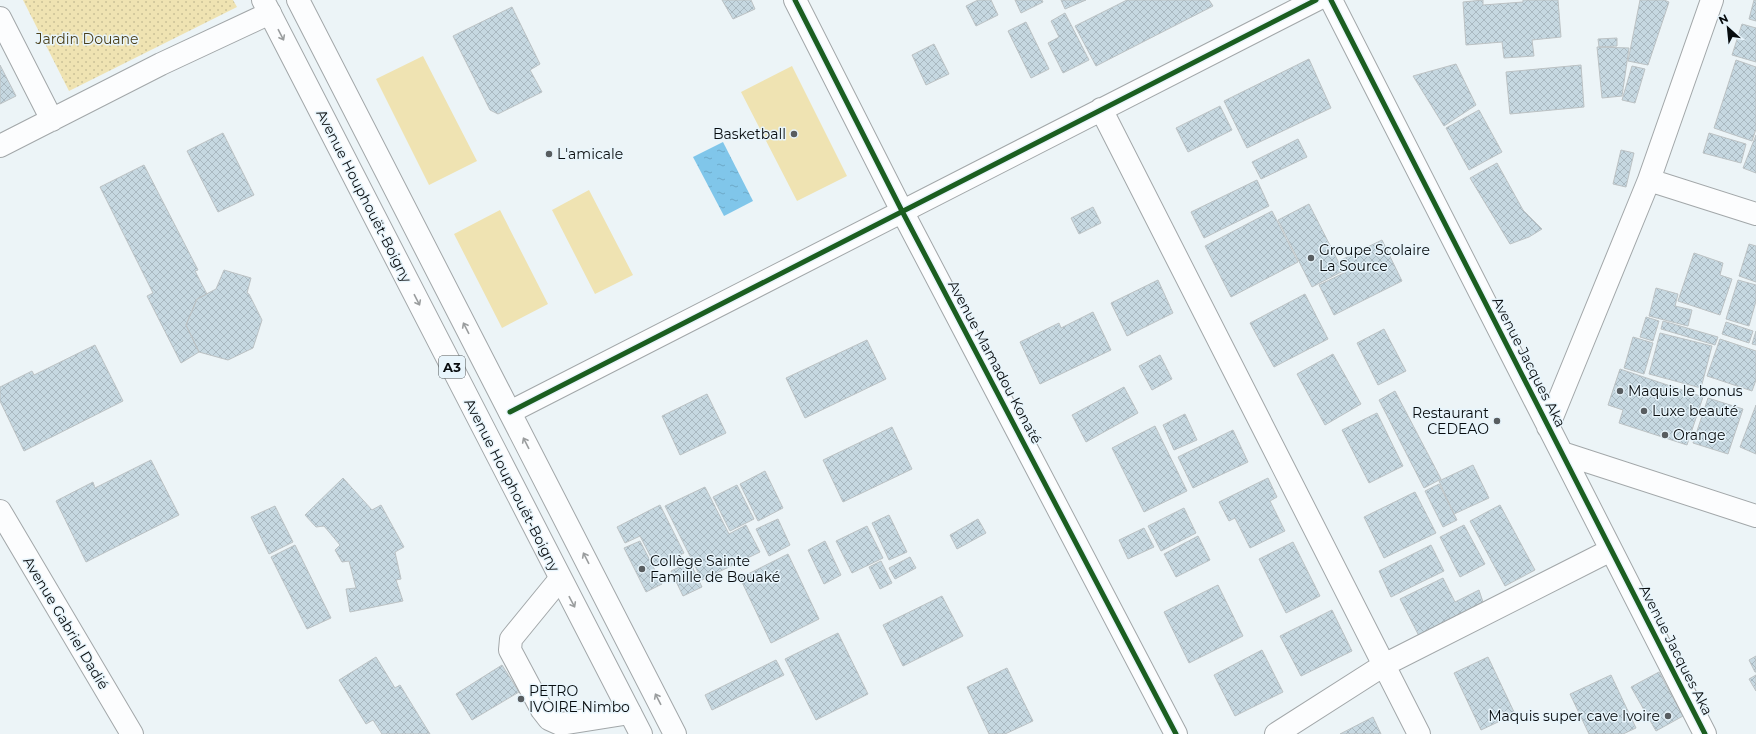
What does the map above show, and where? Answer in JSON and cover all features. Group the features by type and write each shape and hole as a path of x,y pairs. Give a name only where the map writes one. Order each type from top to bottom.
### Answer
{"main road":[{"name":"A3","path":"298,0 675,734"},
{"name":"Avenue Mamadou Konaté","path":"795,0 902,211 1176,734"},
{"path":"510,412 1316,0"},
{"name":"Avenue Jacques Aka","path":"1331,0 1705,734"},
{"path":"1548,427 1650,180 1712,0"},
{"path":"0,146 161,64 267,7"},
{"name":"Avenue Houphouët-Boigny","path":"267,7 641,734"},
{"path":"0,18 52,120"},
{"path":"1101,109 1419,734"},
{"path":"1650,180 1756,214"},
{"path":"1562,453 1756,516"},
{"name":"Avenue Gabriel Dadié","path":"0,511 132,734"},
{"path":"1276,734 1384,665 1611,550"},
{"path":"560,579 511,639 510,650 542,710 549,719 560,724 630,713"}],"green space":[{"name":"Jardin Douane","path":"23,0 233,0 237,7 69,91"},
{"path":"423,56 477,161 429,185 376,79"},
{"name":"Basketball","path":"792,66 847,176 797,201 741,92"},
{"path":"589,190 633,275 595,294 552,210"},
{"path":"500,210 548,304 502,328 454,234"}],"water":[{"path":"723,142 753,201 724,216 693,157"}],"building":[{"path":"722,0 751,0 755,9 733,19"},
{"path":"978,0 991,0 998,15 976,26 966,6"},
{"path":"1015,0 1042,0 1043,2 1021,13"},
{"path":"1061,0 1086,0 1065,9"},
{"path":"1127,0 1209,0 1213,6 1096,66 1075,26"},
{"path":"1483,0 1483,5 1523,2 1523,0 1558,0 1561,37 1532,40 1534,56 1504,58 1502,42 1466,45 1463,2"},
{"path":"1640,0 1664,0 1669,2 1648,65 1628,61"},
{"path":"1754,0 1756,0 1756,21 1749,19"},
{"path":"512,7 540,64 530,70 542,92 498,114 490,110 453,36"},
{"path":"1065,13 1089,60 1063,73 1048,43 1059,37 1051,21"},
{"path":"1026,22 1049,69 1031,78 1008,31"},
{"path":"1742,24 1756,28 1756,62 1732,55"},
{"path":"1617,38 1617,46 1599,47 1598,39"},
{"path":"934,44 949,74 926,85 912,55"},
{"path":"1597,47 1629,48 1622,96 1602,98"},
{"path":"1309,59 1331,108 1247,148 1224,101"},
{"path":"1736,60 1756,67 1756,129 1752,141 1714,128"},
{"path":"1456,64 1476,105 1444,126 1413,76"},
{"path":"0,65 16,96 0,104"},
{"path":"1581,65 1584,107 1510,114 1506,72"},
{"path":"1632,66 1645,69 1635,103 1622,100"},
{"path":"1220,106 1232,130 1188,152 1176,128"},
{"path":"1479,110 1502,152 1469,170 1446,128"},
{"path":"223,133 254,195 218,212 187,151"},
{"path":"1709,133 1746,144 1741,163 1703,153"},
{"path":"1756,135 1756,173 1743,168"},
{"path":"1298,139 1307,157 1261,179 1252,162"},
{"path":"1621,150 1634,153 1626,187 1613,184"},
{"path":"1497,163 1523,210 1542,229 1529,237 1510,244 1470,178"},
{"path":"144,165 198,270 195,271 207,294 197,299 186,325 199,352 181,363 147,296 153,293 100,187"},
{"path":"1257,180 1269,206 1204,238 1191,212"},
{"path":"1309,204 1343,271 1312,287 1278,220"},
{"path":"1093,207 1101,223 1079,234 1071,218"},
{"path":"1272,211 1298,262 1231,297 1205,246"},
{"path":"1382,240 1402,281 1334,315 1319,285 1346,272 1341,260"},
{"path":"1749,244 1756,246 1756,282 1739,276"},
{"path":"1694,253 1723,263 1720,275 1732,279 1720,315 1678,301"},
{"path":"224,270 251,278 247,293 249,294 262,320 253,348 228,360 199,352 186,325 197,299 216,289"},
{"path":"1158,280 1173,313 1127,336 1111,303"},
{"path":"1738,280 1756,285 1756,301 1749,326 1726,319"},
{"path":"1656,288 1678,294 1675,306 1692,310 1688,326 1649,316"},
{"path":"1305,294 1328,339 1274,367 1250,323"},
{"path":"1093,312 1111,350 1040,384 1020,342 1059,323 1061,328"},
{"path":"1646,317 1659,321 1653,341 1640,337"},
{"path":"1663,321 1718,337 1715,345 1661,329"},
{"path":"1726,322 1753,331 1749,343 1722,334"},
{"path":"1384,329 1406,371 1378,385 1357,343"},
{"path":"1756,331 1756,345 1752,344"},
{"path":"1660,333 1712,346 1701,388 1649,374"},
{"path":"1633,337 1653,343 1644,374 1624,368"},
{"path":"1720,339 1756,351 1756,380 1752,391 1707,376"},
{"path":"867,340 886,379 805,418 786,378"},
{"path":"95,345 123,401 24,451 0,401 0,387 32,371 34,375"},
{"path":"1333,354 1361,404 1325,425 1297,374"},
{"path":"1160,355 1172,379 1152,390 1139,366"},
{"path":"1620,369 1703,397 1687,445 1619,423 1623,410 1608,405"},
{"path":"1124,387 1138,413 1086,442 1072,415"},
{"path":"1395,391 1441,479 1424,488 1379,400"},
{"path":"707,394 726,433 680,455 662,416"},
{"path":"1708,398 1743,409 1728,454 1693,443"},
{"path":"1756,405 1756,454 1740,447"},
{"path":"1377,413 1403,466 1369,483 1342,430"},
{"path":"1185,414 1197,440 1174,450 1163,425"},
{"path":"1155,426 1187,491 1144,512 1112,448"},
{"path":"892,427 912,469 843,502 823,460"},
{"path":"1233,430 1248,462 1193,488 1178,457"},
{"path":"151,460 179,515 86,562 56,501 93,482 95,488"},
{"path":"1473,465 1489,498 1454,514 1439,481"},
{"path":"765,471 783,508 758,521 740,484"},
{"path":"343,478 372,510 381,505 404,547 395,552 401,579 396,580 403,601 350,612 346,589 356,588 349,561 342,562 335,550 340,545 324,526 316,527 305,515"},
{"path":"1268,478 1277,497 1270,501 1285,531 1250,548 1235,518 1229,521 1219,502"},
{"path":"1439,484 1457,520 1443,527 1425,491"},
{"path":"737,485 754,519 730,531 713,497"},
{"path":"705,487 729,534 746,525 760,552 702,580 665,506"},
{"path":"1415,492 1436,533 1384,558 1364,517"},
{"path":"660,505 684,553 656,567 640,536 625,543 617,527"},
{"path":"1500,505 1535,570 1505,586 1470,521"},
{"path":"275,506 293,542 269,554 251,517"},
{"path":"1184,508 1196,533 1161,551 1148,526"},
{"path":"889,515 907,552 889,560 872,523"},
{"path":"778,519 790,545 769,556 756,529"},
{"path":"978,519 986,533 957,549 950,535"},
{"path":"1464,525 1485,564 1460,577 1440,537"},
{"path":"867,526 883,558 852,573 836,541"},
{"path":"1144,528 1154,547 1128,559 1119,540"},
{"path":"1198,536 1210,560 1176,577 1164,554"},
{"path":"640,541 662,584 646,592 624,548"},
{"path":"825,541 841,575 824,584 808,550"},
{"path":"1293,542 1320,596 1286,613 1259,559"},
{"path":"295,545 331,618 307,629 271,557"},
{"path":"1431,545 1444,571 1391,597 1379,571"},
{"path":"788,554 819,619 771,643 740,578"},
{"path":"910,557 916,568 895,579 889,568"},
{"path":"881,561 892,583 880,589 869,567"},
{"path":"690,562 702,587 683,596 671,571"},
{"path":"1443,578 1455,602 1479,590 1484,605 1419,636 1400,599"},
{"path":"1218,585 1243,636 1189,663 1164,612"},
{"path":"942,596 963,636 903,666 883,625"},
{"path":"1332,610 1352,651 1301,676 1280,636"},
{"path":"838,633 868,694 816,720 785,659"},
{"path":"1262,650 1283,692 1235,716 1214,675"},
{"path":"1756,656 1756,672 1755,672 1749,660"},
{"path":"376,657 395,688 400,685 430,734 382,734 373,720 366,724 339,680"},
{"path":"1488,657 1515,714 1481,730 1454,673"},
{"path":"776,660 784,675 712,710 705,695"},
{"path":"502,665 519,692 472,720 456,694"},
{"path":"1007,668 1033,721 1005,734 989,734 967,687"},
{"path":"1659,672 1683,716 1656,731 1631,687"},
{"path":"1611,675 1636,728 1623,734 1589,734 1570,694"},
{"path":"1756,675 1756,691 1749,679"},
{"path":"1373,717 1381,734 1340,734"}],"cycle path":[{"path":"795,0 902,211 1176,734"},
{"path":"510,412 1316,0"},
{"path":"1331,0 1705,734"}],"place":[{"name":"Basketball","path":"794,134"},
{"name":"L'amicale","path":"549,154"},
{"name":"Groupe Scolaire La Source","path":"1311,258"},
{"name":"Maquis le bonus","path":"1620,391"},
{"name":"Luxe beauté","path":"1644,411"},
{"name":"Restaurant CEDEAO","path":"1497,421"},
{"name":"Orange","path":"1665,435"},
{"name":"Collège Sainte Famille de Bouaké","path":"642,569"},
{"name":"PETRO IVOIRE Nimbo","path":"521,699"},
{"name":"Maquis super cave Ivoire","path":"1668,716"}]}
